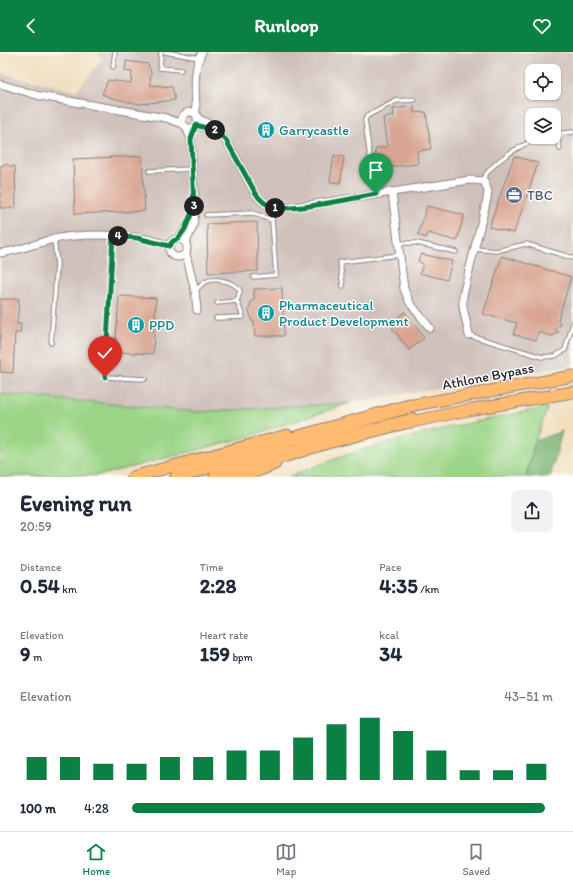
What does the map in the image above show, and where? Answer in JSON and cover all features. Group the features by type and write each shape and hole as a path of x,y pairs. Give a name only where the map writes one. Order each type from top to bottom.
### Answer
{"highway":[{"name":"Athlone Bypass","path":"133,477 359,415 573,376"},
{"name":"Athlone Bypass","path":"242,477 278,463 413,420 570,393"},
{"path":"177,477 292,439 410,406"},
{"path":"216,477 327,442 413,420"}],"street":[{"path":"191,139 182,119 194,94 201,55"},
{"path":"0,84 40,96 166,118 184,125 216,131"},
{"path":"194,94 196,116 191,139 194,221 186,242 188,248 186,254 195,291 197,310"},
{"path":"166,118 185,113 196,116 216,131 230,145 257,196 264,203 275,208 293,207 482,180 487,185 488,194 463,295 463,307 469,335"},
{"path":"392,192 399,255 406,295 430,328"},
{"path":"169,246 173,241 178,239 189,223 194,207"},
{"path":"0,252 54,239 113,236 137,238 169,246"},
{"path":"178,239 186,242"},
{"path":"169,246 172,255 178,258 190,275"},
{"path":"178,258 186,254"}],"lane":[{"path":"113,67 115,52"},
{"path":"161,52 160,68 181,70"},
{"path":"165,52 201,55"},
{"path":"376,194 365,120 367,116 396,101 414,100"},
{"path":"561,133 573,132"},
{"path":"482,180 489,168 527,144"},
{"path":"559,144 560,149"},
{"path":"149,171 192,169"},
{"path":"252,277 276,275 272,220 275,208"},
{"path":"206,215 252,213 272,220"},
{"path":"113,236 105,377 145,379"},
{"path":"51,343 57,264 54,239"},
{"path":"398,243 417,243 456,252"},
{"path":"475,249 496,251 526,244 573,258"},
{"path":"343,286 340,262 399,255"},
{"path":"195,291 205,282 231,282 237,286 240,291 237,301 243,317 216,318"},
{"path":"217,302 237,301"},
{"path":"469,335 542,357 555,356 565,350 573,323"}],"shaded area":[{"path":"98,52 573,52 573,365 350,403 197,412 0,394 0,73 76,91 102,60"}],"green space":[{"path":"0,394 197,412 350,403 247,437 100,475 0,477"},
{"path":"548,407 535,441 526,477 289,477 352,453 417,435"},
{"path":"562,431 550,477 526,477 535,441"}],"building":[{"path":"126,61 148,64 151,72 150,85 172,87 175,100 140,104 112,98 102,94 108,80 131,83 132,72 125,71"},
{"path":"414,106 414,113 426,112 431,149 417,151 418,164 380,168 379,163 377,164 375,149 387,147 383,118 394,116 393,109"},
{"name":"Garrycastle","path":"265,123 274,129 268,137 259,131"},
{"path":"334,155 344,157 340,183 330,182"},
{"path":"142,156 145,211 75,214 73,159"},
{"name":"TBC","path":"514,156 538,163 514,233 489,227"},
{"path":"6,164 9,166 15,166 16,208 0,208 0,166"},
{"path":"427,206 464,215 457,241 428,233 426,238 418,235"},
{"path":"257,222 258,271 208,273 207,224"},
{"path":"421,254 452,261 447,280 420,273 423,264 418,261"},
{"path":"502,256 571,277 558,320 561,325 555,329 559,332 552,336 538,332 536,340 513,334 517,323 483,314"},
{"name":"Pharmaceutical Product Development","path":"282,288 284,336 255,336 254,322 252,322 249,310 251,301 254,300 254,289"},
{"name":"PPD","path":"119,296 156,298 153,354 115,352"},
{"path":"0,299 19,299 17,324 21,324 20,333 15,333 13,373 0,372"},
{"path":"405,312 424,338 409,350 392,328 401,321 398,317"}],"place":[{"name":"Garrycastle","path":"266,130"},
{"name":"TBC","path":"514,195"},
{"name":"Pharmaceutical Product Development","path":"266,313"},
{"name":"PPD","path":"136,325"}],"route":[{"path":"105,377 113,236 137,238 169,246 175,239 178,239 189,223 194,207 191,139 194,126 196,125 216,131 226,140 260,200 269,206 275,208 293,207 376,194"}]}
